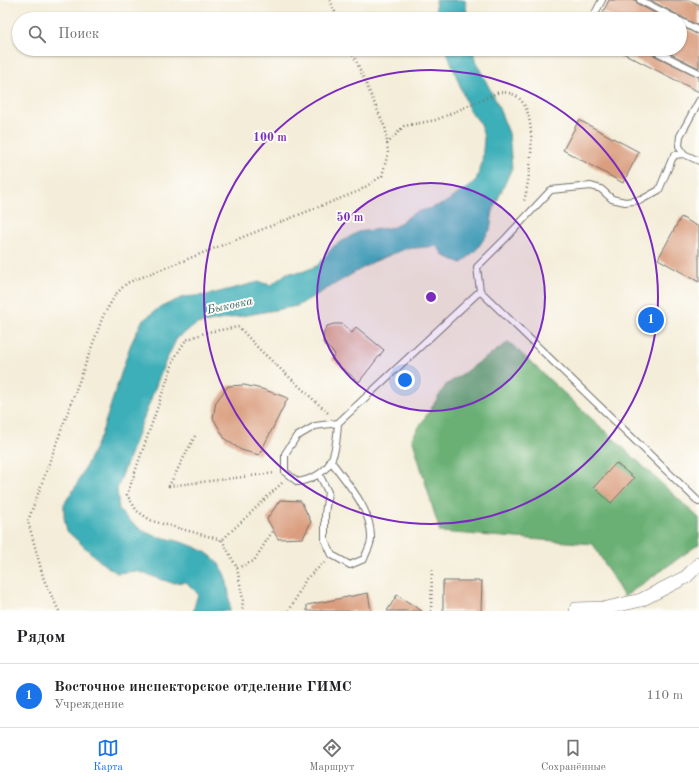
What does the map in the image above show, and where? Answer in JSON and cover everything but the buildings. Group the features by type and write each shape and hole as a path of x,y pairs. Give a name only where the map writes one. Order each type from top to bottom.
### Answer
{"street":[{"path":"576,609 607,608 641,600 686,577 699,564"}],"lane":[{"path":"596,12 602,0"},
{"path":"640,0 663,12"},
{"path":"687,25 699,31"},
{"path":"664,56 699,74"},
{"path":"684,154 679,146 680,136 699,101"},
{"path":"699,161 684,154 675,155 659,190 641,200 625,202 612,199 601,189 591,186 550,190 521,222 476,267 480,291 699,502"},
{"path":"338,423 337,439 326,470 312,479 298,482 288,474 285,454 296,436 315,426 338,423 480,291"},
{"path":"319,474 328,492 325,514 325,540 332,555 350,566 364,559 372,539 368,516 354,493 330,460"}],"path":[{"path":"330,0 335,12"},
{"path":"59,611 44,580 28,521 104,316 116,294 127,283 359,190 382,176 388,153 386,130 354,56"},
{"path":"387,144 404,126 436,120 504,91 518,97 528,111 532,132 528,185 521,222"},
{"path":"242,611 243,599 237,568 222,540 152,521 137,512 128,495 175,357 186,340 207,332 239,327 265,354 338,423"},
{"path":"196,436 169,486 288,474"},
{"path":"222,540 288,474"},
{"path":"237,568 254,561 273,530"},
{"path":"289,611 306,580 332,555"},
{"path":"431,611 432,568"}],"green space":[{"path":"509,342 699,518 699,544 624,597 593,544 440,532 412,438 446,385"}],"water":[{"path":"435,0 465,0 467,12 436,12"},
{"name":"Быковка","path":"449,56 474,56 496,101 509,133 512,168 493,210 490,230 477,249 462,263 444,256 437,246 405,249 373,262 297,306 197,324 177,338 163,367 117,489 119,510 133,524 146,532 189,545 211,556 218,563 227,583 230,611 193,611 198,594 186,582 172,583 137,571 117,573 103,564 67,531 64,517 64,504 76,486 101,435 130,346 142,321 159,308 183,297 207,295 259,282 271,285 287,273 302,272 317,266 334,246 358,232 394,227 414,213 443,204 476,180 482,163 484,138 481,124 469,110"}],"place":[{"name":"Восточное инспекторское отделение ГИМС","path":"651,320"}]}
